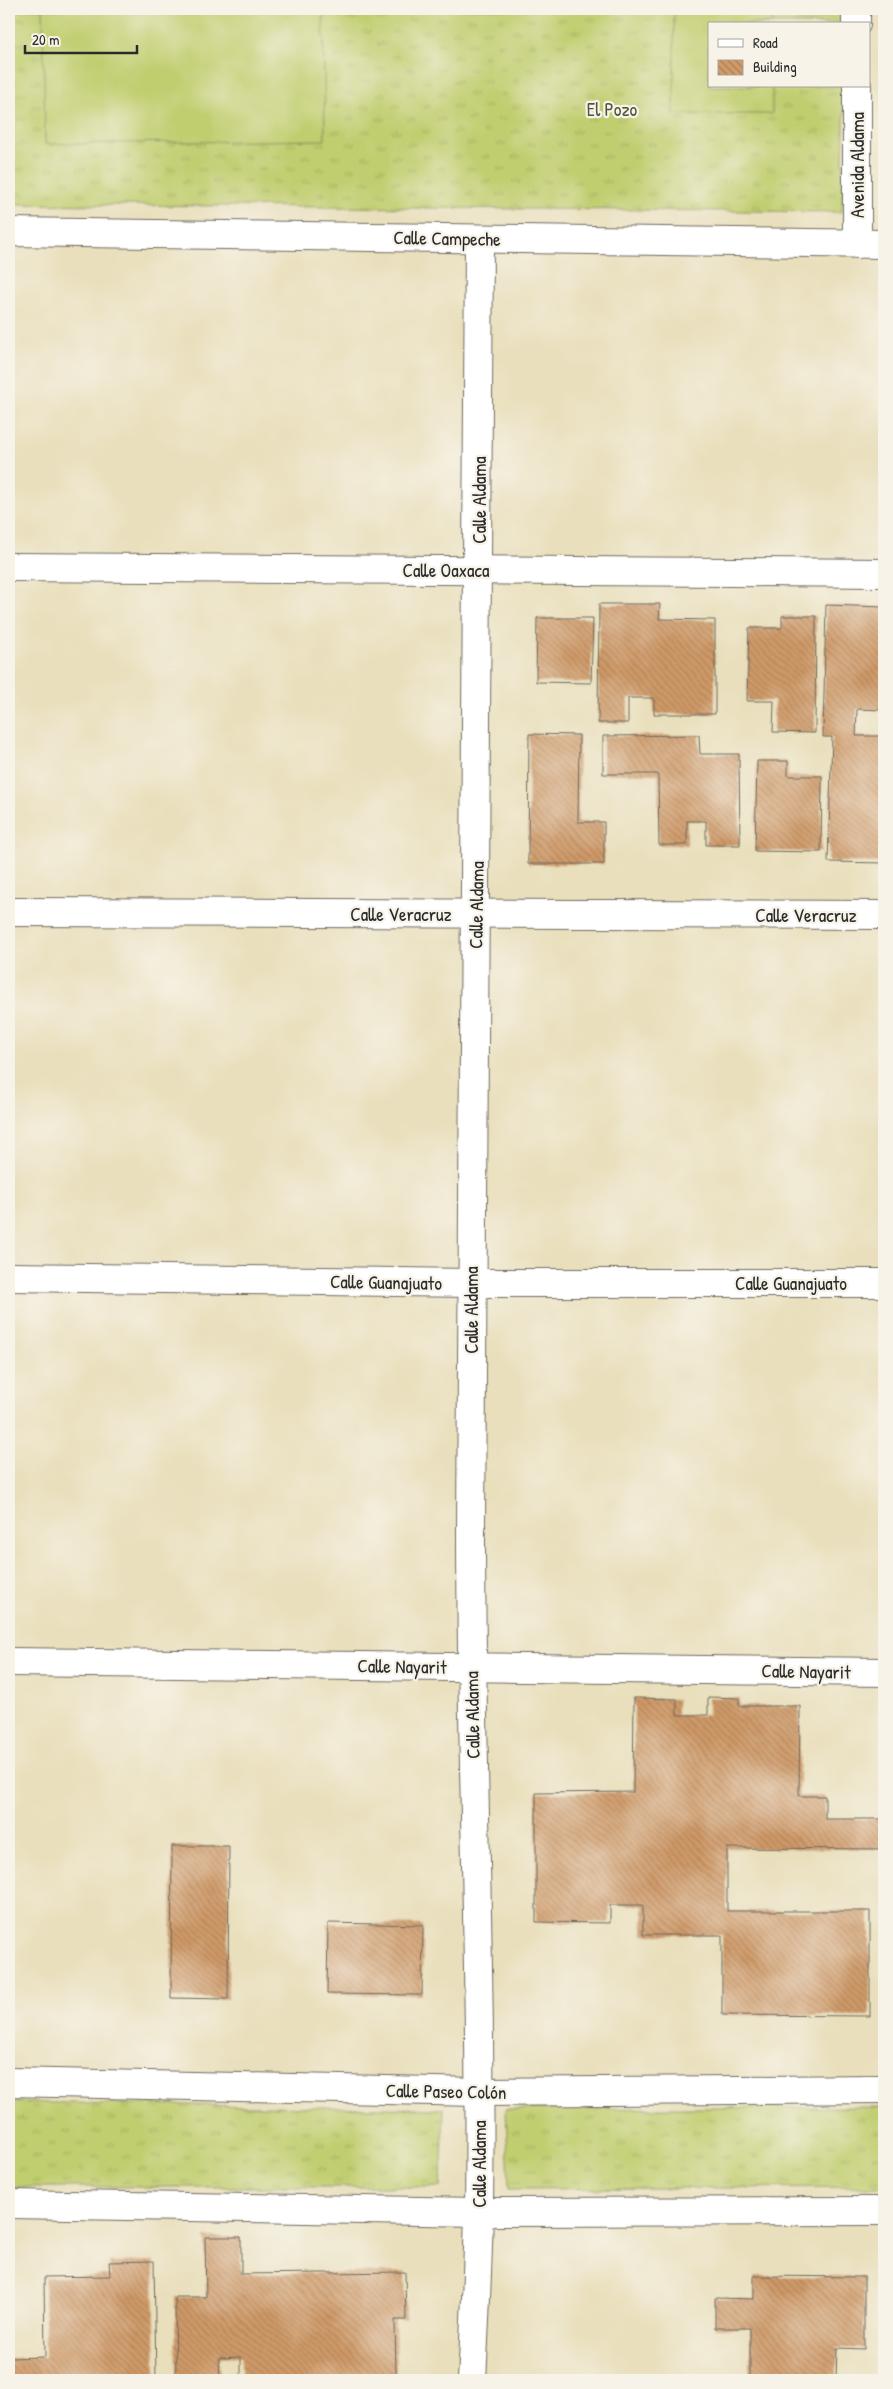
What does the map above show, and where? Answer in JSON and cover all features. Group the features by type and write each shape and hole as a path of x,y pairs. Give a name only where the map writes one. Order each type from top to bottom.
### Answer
{"street":[{"path":"856,9 856,22"},
{"name":"Avenida Aldama","path":"857,88 857,244"},
{"name":"Calle Campeche","path":"9,232 884,244"},
{"name":"Calle Aldama","path":"472,2380 479,2212 479,2092 471,1667 471,1283 479,570 479,239"},
{"name":"Calle Oaxaca","path":"9,567 884,573"},
{"name":"Calle Veracruz","path":"9,912 884,915"},
{"name":"Calle Guanajuato","path":"9,1277 471,1283 884,1283"},
{"name":"Calle Nayarit","path":"9,1662 884,1672"},
{"name":"Calle Paseo Colón","path":"9,2082 479,2092 884,2089"},
{"path":"9,2204 479,2212 884,2211"}],"green space":[{"name":"El Pozo","path":"9,9 846,9 846,22 708,22 708,88 845,88 842,212 9,204"},
{"path":"43,9 323,9 325,140 45,144"},
{"path":"674,9 772,9 772,22 708,22 708,88 772,88 772,114 674,114"},
{"path":"9,2102 444,2109 441,2187 9,2187"},
{"path":"884,2107 884,2187 509,2189 506,2109"}],"building":[{"path":"599,604 660,604 659,619 715,620 715,714 654,714 654,698 628,698 628,723 598,723"},
{"path":"826,605 884,607 884,710 857,709 856,736 884,736 884,863 828,862 832,737 823,737"},
{"path":"782,616 816,616 815,733 773,732 774,701 747,701 749,628 782,628"},
{"path":"537,618 593,618 591,683 536,682"},
{"path":"529,734 579,735 578,822 604,822 604,864 528,864"},
{"path":"699,735 700,754 739,754 740,845 706,845 706,821 687,821 687,845 659,845 658,774 603,774 603,736"},
{"path":"757,761 788,761 788,776 822,776 821,852 755,851"},
{"path":"708,1697 739,1698 739,1706 800,1706 799,1796 825,1796 825,1819 884,1819 884,1849 727,1848 727,1911 870,1911 870,2016 722,2015 722,1935 643,1935 643,1905 610,1905 610,1923 536,1922 536,1793 633,1792 634,1698 677,1699 677,1715 708,1715"},
{"path":"172,1846 229,1846 228,1999 171,1998"},
{"path":"328,1923 423,1925 422,1995 327,1994"},
{"path":"205,2237 241,2237 241,2274 405,2272 406,2320 395,2320 396,2375 347,2375 347,2380 241,2380 241,2357 219,2358 220,2380 176,2380 175,2297 206,2297"},
{"path":"154,2261 156,2380 9,2380 9,2358 45,2357 44,2277 110,2276 109,2262"},
{"path":"754,2276 864,2277 864,2349 837,2348 836,2380 750,2380 750,2328 715,2328 715,2298 754,2299"}]}
